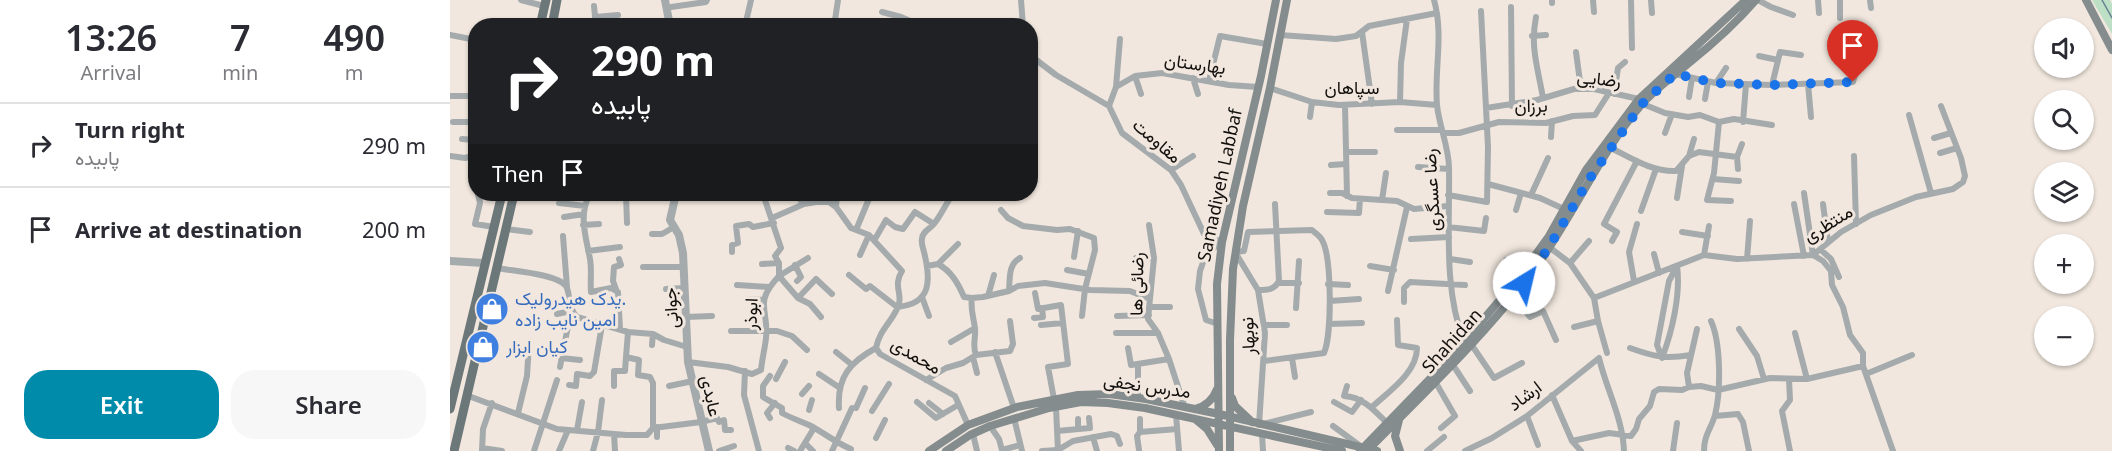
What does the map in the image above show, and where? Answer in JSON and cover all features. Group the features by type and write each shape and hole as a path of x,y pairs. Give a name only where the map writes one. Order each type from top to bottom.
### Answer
{"main road":[{"path":"554,18 557,0"},
{"name":"Samadiyeh Labbaf","path":"1219,450 1217,284 1222,242 1276,0"},
{"name":"Samadiyeh Labbaf","path":"1230,449 1231,320 1235,252 1287,0"},
{"name":"Shahidan","path":"1367,450 1436,383 1501,304 1549,236 1586,170 1641,102 1746,0"},
{"name":"Shahidan","path":"1501,304 1513,295 1534,270 1590,178 1641,102 1722,35 1757,0"},
{"path":"2086,0 2112,50"},
{"path":"542,18 545,3"},
{"path":"450,409 452,392 500,201"},
{"path":"454,451 512,201"},
{"name":"Shahidan","path":"1367,450 1387,423 1468,343"},
{"path":"1219,382 1210,401 1191,412 1214,438 1219,450"},
{"path":"1230,393 1235,406 1255,427 1234,440 1230,449"},
{"name":"مدرس نجفی","path":"946,451 971,429 990,426 1078,395 1109,394 1138,398 1230,422 1367,450"},
{"name":"مدرس نجفی","path":"929,451 1014,408 1081,402 1108,403 1176,415 1191,412"},
{"path":"1399,420 1395,436 1400,451"},
{"name":"مدرس نجفی","path":"1255,427 1262,434 1337,450"}],"street":[{"path":"521,0 545,3"},
{"path":"665,0 671,7 707,0"},
{"path":"747,18 751,0"},
{"path":"835,18 838,0"},
{"path":"1021,0 1022,18"},
{"name":"رضا عسگری","path":"1434,0 1439,28 1437,105 1449,169 1448,227 1458,325 1468,343 1494,378 1522,363"},
{"path":"1593,0 1594,12"},
{"path":"1631,0 1632,48"},
{"path":"1651,0 1652,13"},
{"path":"1757,0 1793,15"},
{"path":"1818,0 1819,13"},
{"path":"1840,0 1840,18"},
{"path":"1870,0 1871,8"},
{"path":"594,6 595,17 618,15"},
{"path":"1511,7 1512,106"},
{"path":"1448,195 1487,202 1488,147 1480,11"},
{"path":"882,12 903,18"},
{"path":"1280,35 1336,39 1356,36 1369,26 1437,13"},
{"path":"1536,17 1532,36 1543,98"},
{"path":"1400,102 1401,63 1407,19"},
{"path":"1362,32 1372,104"},
{"path":"450,35 468,38"},
{"path":"1532,36 1546,35"},
{"path":"1209,81 1220,36 1267,44"},
{"path":"1038,61 1056,75 1108,106 1116,87 1120,39"},
{"path":"1675,74 1716,83 1772,85 1853,82 1857,68 1857,41"},
{"path":"1576,52 1581,89"},
{"path":"1772,85 1780,52 1801,55"},
{"path":"1759,56 1778,60"},
{"path":"1612,94 1618,68 1625,62"},
{"path":"1716,83 1726,68"},
{"name":"بهارستان","path":"1116,87 1136,76 1162,72 1228,85 1258,87"},
{"path":"1136,76 1141,93"},
{"path":"1193,78 1198,94"},
{"path":"1689,97 1692,78"},
{"path":"1705,99 1708,82"},
{"path":"1743,122 1746,84"},
{"path":"1808,84 1811,117"},
{"name":"سپاهان","path":"1270,88 1312,102 1345,105 1400,102 1437,105"},
{"name":"رضایی","path":"1486,108 1512,106 1559,92 1581,89 1612,94 1672,114 1688,117 1700,115 1719,122 1734,119 1772,125"},
{"name":"برزان","path":"1397,130 1459,133 1499,122 1552,121 1573,116 1595,115 1612,94"},
{"path":"450,96 468,96"},
{"path":"1310,117 1312,102"},
{"path":"1345,105 1347,196"},
{"name":"مقاومت","path":"1108,106 1122,133 1171,170 1181,185 1204,234 1222,242"},
{"name":"منتظری","path":"1594,298 1704,255 1746,259 1813,255 1856,224 1887,208 1931,193 1953,189 1963,182 1965,176 1941,106"},
{"path":"1665,133 1672,114"},
{"path":"1909,115 1931,193"},
{"path":"1551,136 1552,121"},
{"path":"453,123 468,122"},
{"path":"1719,122 1713,179 1707,200 1731,201"},
{"path":"1934,138 1951,133"},
{"path":"462,139 468,138"},
{"path":"1611,148 1656,169 1676,171 1689,156 1694,139"},
{"path":"1738,169 1737,157 1742,144"},
{"path":"1940,153 1957,148"},
{"path":"1346,152 1375,152"},
{"path":"1689,156 1699,152 1737,157"},
{"path":"450,156 468,157"},
{"path":"1171,170 1193,156"},
{"path":"1854,156 1856,224"},
{"path":"1531,195 1548,158"},
{"path":"1612,241 1617,232 1604,224 1637,161"},
{"path":"1331,165 1346,164"},
{"path":"1677,198 1682,166"},
{"path":"1418,167 1449,169"},
{"path":"1641,211 1656,169"},
{"path":"1382,200 1386,173"},
{"path":"1713,179 1739,181"},
{"path":"1488,184 1531,195 1564,209"},
{"path":"1330,194 1342,193 1360,199 1397,201 1407,207 1422,210 1448,206"},
{"path":"1516,210 1521,193"},
{"path":"1804,193 1813,255 1823,261 1831,271 1832,285 1844,307 1850,335 1863,353 1863,366 1893,451"},
{"path":"1327,212 1359,213 1360,199"},
{"path":"480,201 475,224 494,227"},
{"path":"587,201 583,225 592,272 591,292 611,288 618,292"},
{"path":"627,201 627,223"},
{"name":"جوانی","path":"572,311 577,317 602,325 628,332 653,334 687,347 679,235 670,220 674,201"},
{"path":"766,201 781,248 775,256 779,263 778,276 798,298 810,304 821,317"},
{"path":"801,201 804,204"},
{"path":"836,201 836,207"},
{"path":"856,230 868,201"},
{"path":"849,275 867,290 870,286 897,307 908,306 922,297 928,285 927,266 921,240 923,233 934,224 948,201"},
{"path":"732,252 732,245 738,243 736,226 749,224 753,227 773,220 804,204 829,202 836,207"},
{"path":"559,203 585,206"},
{"path":"1275,204 1278,284"},
{"path":"1794,204 1804,256"},
{"path":"1823,204 1828,242"},
{"name":"محمدی","path":"836,207 851,228 872,237 902,271 898,278 900,303 878,338 876,348 880,354 955,396 971,429 978,451"},
{"path":"1388,291 1407,207"},
{"path":"1001,210 1008,218 1023,226 1078,231 1094,238 1095,250 1084,289 1082,316"},
{"path":"860,255 886,220 895,227 903,229 915,212 934,224"},
{"path":"564,217 584,214"},
{"path":"1448,227 1484,231 1486,218"},
{"path":"1746,259 1750,221"},
{"path":"583,225 599,224"},
{"path":"1634,281 1629,252 1637,224"},
{"name":"رضائی ها","path":"1149,225 1154,258 1148,319 1158,333 1191,412"},
{"path":"1704,255 1709,226"},
{"path":"652,234 662,234 674,227"},
{"path":"506,229 530,232"},
{"path":"1235,252 1244,251 1248,232 1312,230 1322,240 1327,256 1330,301 1328,343 1324,353 1264,361"},
{"path":"1074,257 1078,231"},
{"path":"1682,232 1708,236"},
{"path":"560,367 572,311 567,287 563,236"},
{"path":"1411,239 1449,237"},
{"path":"1570,263 1589,241"},
{"path":"1218,324 1206,320 1198,289 1200,270 1206,254 1222,242"},
{"path":"927,266 938,264 958,244"},
{"path":"1549,247 1570,263 1594,298 1607,352"},
{"path":"588,251 620,248"},
{"path":"1821,250 1831,259 1839,277"},
{"name":"نوبهار","path":"1235,252 1258,290 1264,325 1264,361 1255,427"},
{"path":"1654,254 1659,273"},
{"name":"ابوذر","path":"745,371 752,374 761,370 766,333 764,300 769,287 778,276 808,258"},
{"path":"1009,291 1011,266 1020,258"},
{"path":"1136,258 1154,258"},
{"path":"619,259 621,265 614,267 614,281 618,292 620,329"},
{"path":"1450,259 1470,262"},
{"path":"1506,260 1526,268"},
{"path":"450,261 484,263"},
{"path":"1296,308 1299,261"},
{"path":"762,264 779,263"},
{"path":"938,264 959,284 964,297 988,296 1009,291 1018,286 1045,283 1084,289 1130,291 1150,299"},
{"path":"795,265 801,277 797,281"},
{"path":"1370,266 1394,270"},
{"path":"1662,357 1667,344 1679,283 1677,266"},
{"path":"643,267 683,267"},
{"path":"497,268 558,279 567,287"},
{"path":"1067,270 1089,274"},
{"path":"988,296 994,275"},
{"path":"798,298 816,279 832,294"},
{"path":"1404,302 1404,288 1410,282 1465,285"},
{"path":"1258,290 1270,290 1278,284 1299,283"},
{"path":"1328,284 1348,285"},
{"path":"736,285 769,287"},
{"path":"666,289 684,288"},
{"path":"1035,292 1038,309 1061,305 1068,364 1048,367 1055,403 1058,451"},
{"path":"1513,295 1530,317 1543,311 1556,340"},
{"path":"922,297 929,316"},
{"path":"972,298 971,313 975,328 974,350 977,373"},
{"path":"748,299 764,300"},
{"path":"1330,301 1359,299"},
{"path":"1149,307 1170,306"},
{"path":"1034,318 1043,317 1041,308"},
{"path":"557,314 572,311"},
{"path":"1117,316 1149,315"},
{"path":"686,316 712,316"},
{"path":"1372,407 1411,369 1417,357 1417,348 1398,345 1397,320"},
{"path":"926,380 946,368 963,363 975,356 1011,351 1013,344 1010,321"},
{"path":"1574,327 1598,321"},
{"path":"1704,451 1706,432 1714,416 1718,390 1715,331 1711,321"},
{"path":"1041,326 1063,323"},
{"path":"1329,324 1362,323"},
{"path":"569,385 576,386 578,374 590,376 594,372 602,325"},
{"path":"1264,325 1287,325"},
{"path":"951,342 975,328"},
{"path":"1689,387 1687,373 1697,329"},
{"path":"1739,329 1757,356 1764,379"},
{"path":"731,331 766,333 777,331 792,336 807,350"},
{"path":"614,386 614,371 625,371 628,332"},
{"path":"1116,333 1158,333"},
{"path":"1795,333 1807,378"},
{"path":"652,345 653,334"},
{"path":"518,413 527,376 529,343"},
{"name":"عابدی","path":"687,347 688,362 709,451"},
{"path":"839,408 840,388 851,364 876,348"},
{"path":"1128,348 1131,365 1169,359"},
{"path":"1630,348 1662,357 1691,355"},
{"path":"836,352 851,364"},
{"path":"995,352 1014,408"},
{"path":"1866,374 1912,354"},
{"path":"626,357 639,360 638,375 650,377"},
{"path":"561,358 580,360"},
{"path":"1292,358 1295,376"},
{"name":"ارشاد","path":"1465,451 1527,416 1599,358 1605,384 1624,437"},
{"path":"688,362 745,371 744,395 759,451"},
{"path":"782,413 782,408 764,397 763,386 785,362"},
{"path":"1138,364 1138,398"},
{"path":"1453,364 1470,391"},
{"path":"1572,441 1609,433 1624,437 1631,436 1639,419 1650,406 1654,392 1659,389 1682,390 1701,386 1718,390 1764,379 1807,378 1863,366"},
{"path":"651,369 657,437"},
{"path":"819,374 840,388"},
{"path":"1789,379 1790,400 1782,411 1790,451"},
{"path":"534,451 557,380"},
{"path":"669,386 693,381"},
{"path":"1436,383 1455,416 1441,428"},
{"path":"872,411 889,384"},
{"path":"802,394 809,386"},
{"path":"1347,386 1344,396 1356,396 1372,407 1387,423"},
{"path":"832,451 865,388"},
{"path":"466,395 557,429 647,435 655,428 717,418 719,422 724,420 725,430 731,430"},
{"path":"1552,395 1572,441 1581,451"},
{"path":"593,451 602,400"},
{"path":"809,410 812,400"},
{"path":"1334,402 1352,412 1361,400"},
{"path":"577,430 582,402"},
{"path":"917,402 936,418 958,405"},
{"path":"492,403 483,429 482,449 502,451"},
{"path":"775,403 767,413 773,419 782,413"},
{"path":"929,403 943,414"},
{"path":"1255,427 1311,412"},
{"path":"782,413 851,449"},
{"path":"1714,416 1738,414 1743,422 1749,451"},
{"path":"1176,415 1179,451"},
{"path":"1527,416 1538,445"},
{"path":"990,426 999,438 1002,450 1021,448 1014,418"},
{"path":"1057,430 1090,428 1089,418"},
{"path":"1078,419 1078,429"},
{"path":"1138,450 1137,436 1140,432 1140,419"},
{"path":"876,438 885,420"},
{"path":"1674,451 1677,423"},
{"path":"668,426 669,435"},
{"path":"1333,426 1367,450"},
{"path":"800,451 814,428"},
{"path":"1140,432 1177,429"},
{"path":"558,451 568,430"},
{"path":"614,434 615,451"},
{"path":"1042,451 1058,451 1073,441 1112,434 1117,436 1120,444"},
{"path":"1262,434 1263,451"},
{"path":"1093,437 1097,451"},
{"path":"1427,451 1444,437"},
{"path":"1624,437 1624,451"},
{"path":"806,443 813,451"},
{"path":"719,451 731,444"}],"green space":[{"path":"2092,0 2110,0 2112,34"}],"waterway":[{"path":"2102,0 2112,18"}],"place":[{"name":"یدک هیدرولیک. امین نایب زاده","path":"492,309"},
{"name":"کیان ابزار","path":"483,347"}],"route":[{"path":"1524,283 1549,247 1590,178 1642,104 1675,74 1716,83 1772,85 1853,82"}]}
